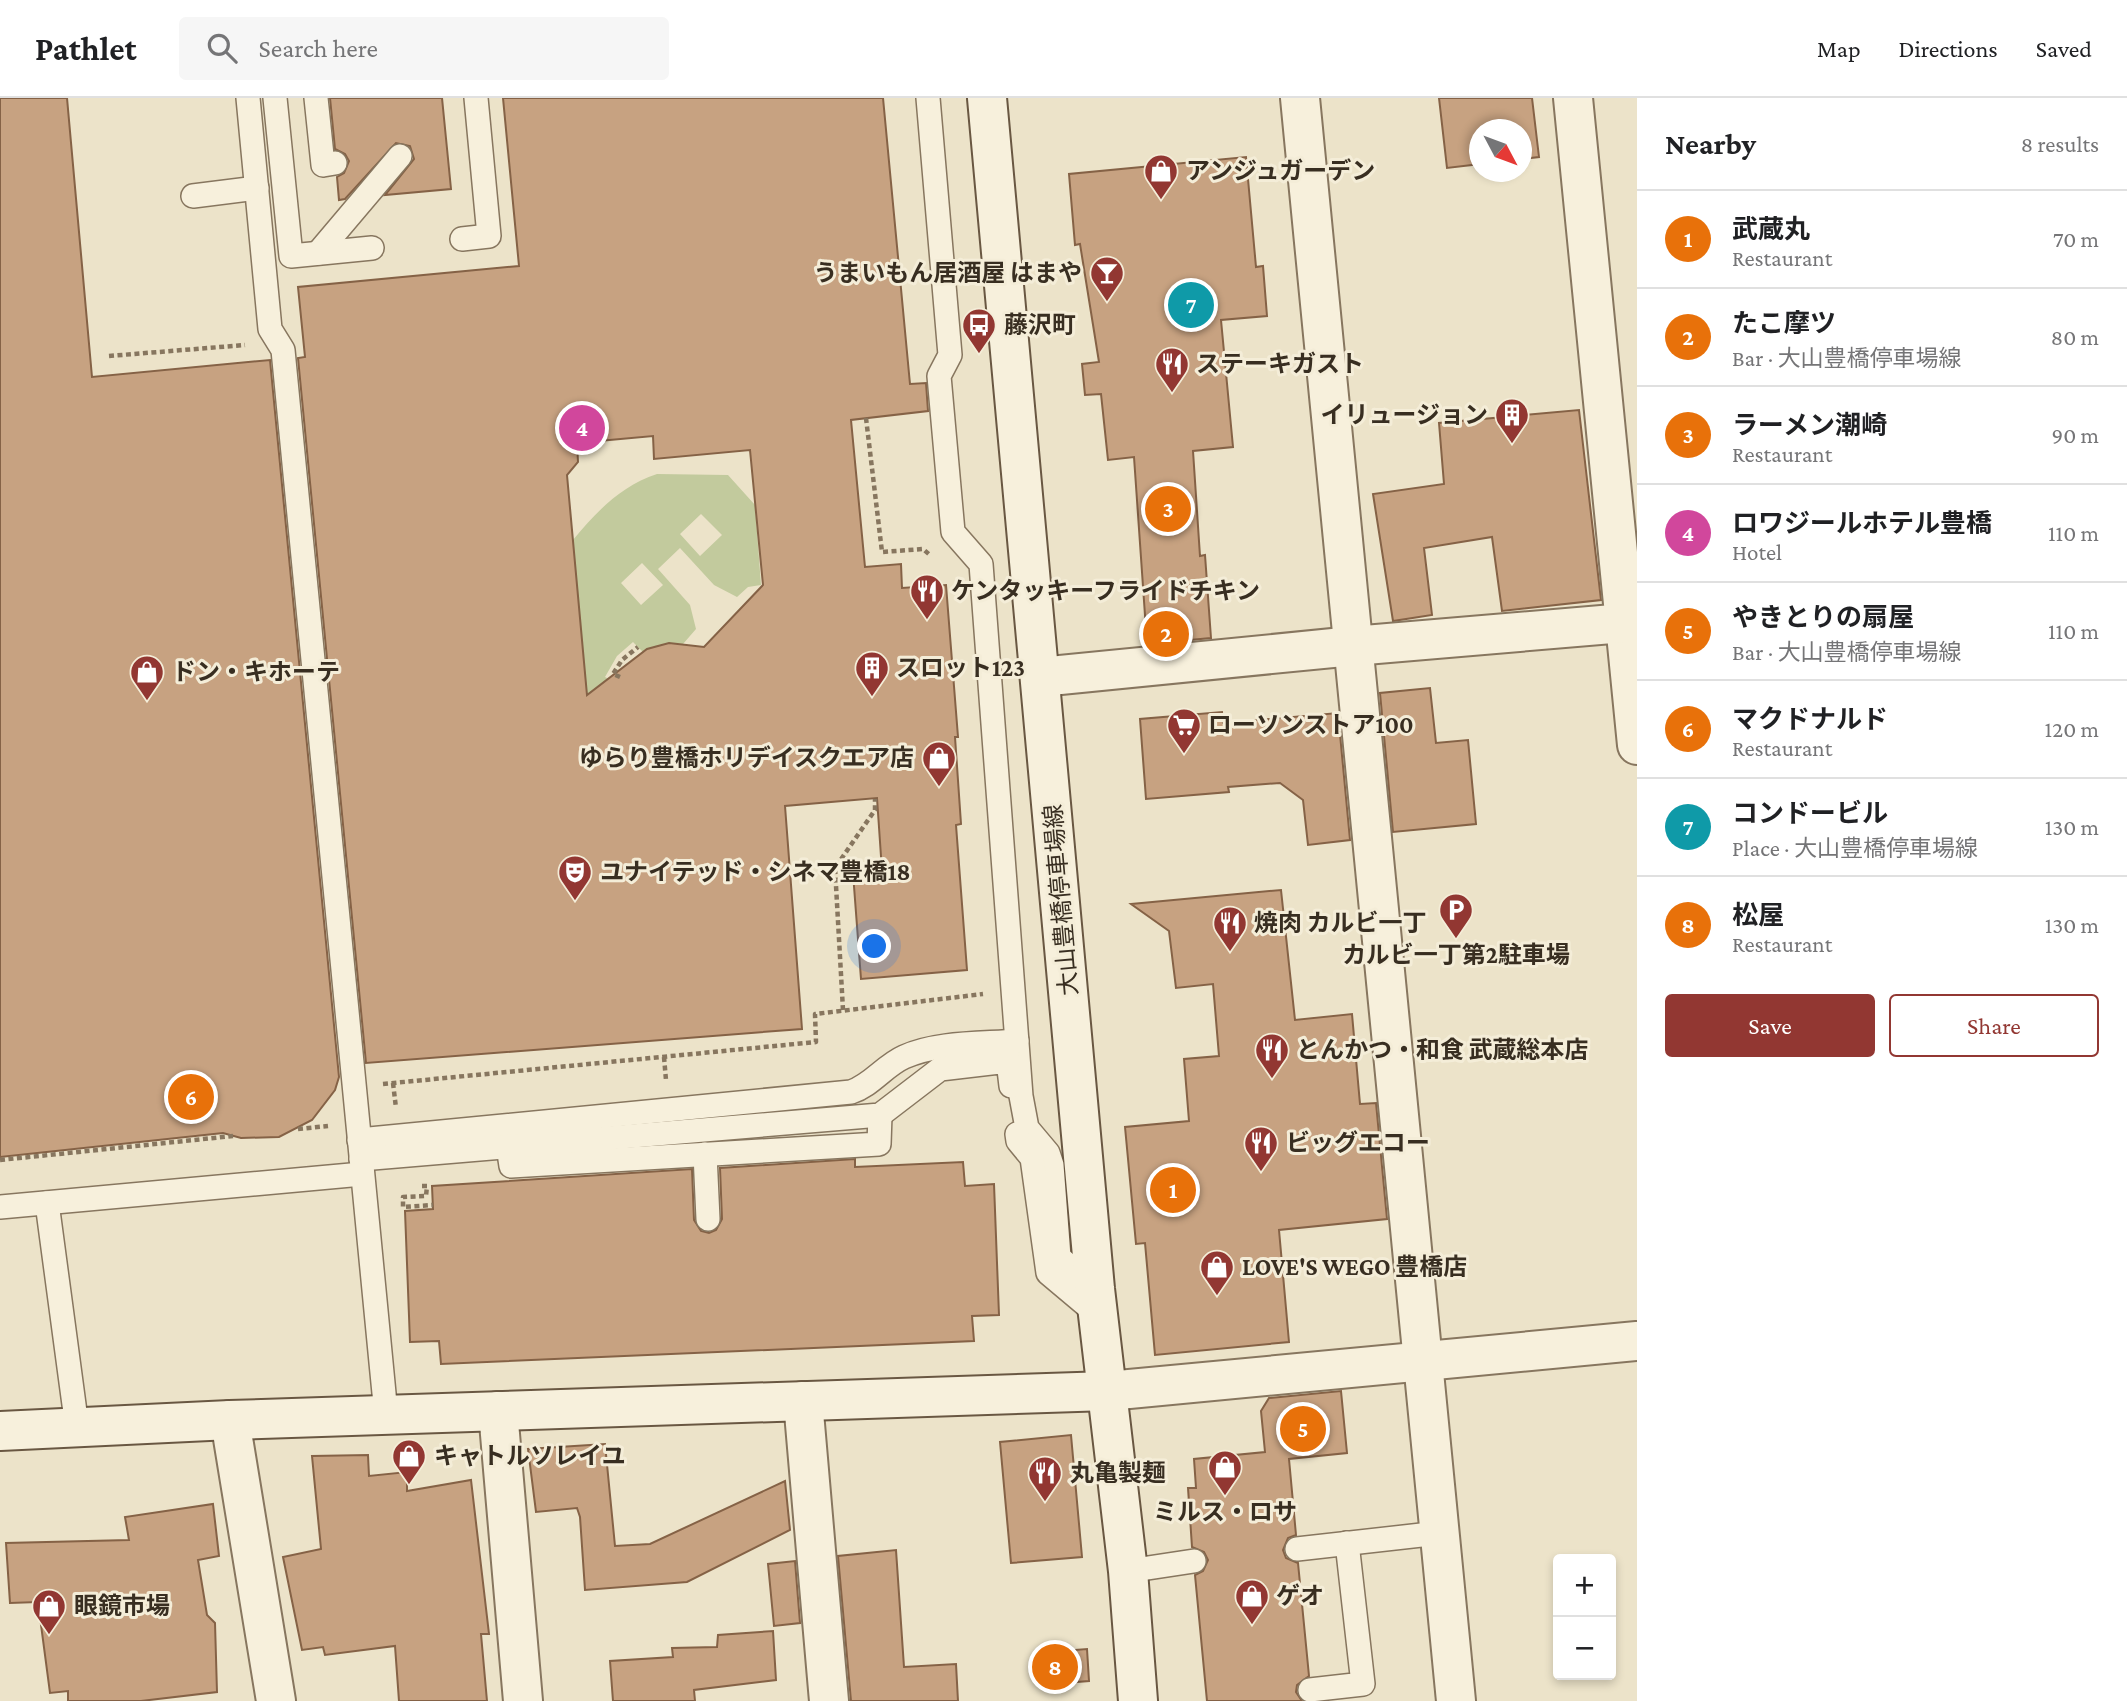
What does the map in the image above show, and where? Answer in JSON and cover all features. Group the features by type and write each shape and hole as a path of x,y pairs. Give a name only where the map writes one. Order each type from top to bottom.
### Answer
{"street":[{"name":"大山豊橋停車場線","path":"987,98 1096,1302 1128,1571 1138,1701"},
{"path":"1300,98 1455,1701"},
{"path":"1573,98 1631,623 1637,745"},
{"path":"1040,677 1353,646 1631,623"},
{"path":"0,1431 386,1414 1108,1391 1637,1341"},
{"path":"803,1401 829,1701"},
{"path":"498,1411 523,1701"},
{"path":"230,1420 276,1701"}],"lane":[{"path":"248,98 270,329 283,350 386,1414"},
{"path":"275,98 291,256 372,248"},
{"path":"316,98 323,165 335,163"},
{"path":"462,239 489,236 476,98"},
{"path":"928,98 950,355 939,376 953,532 981,564 1021,1096 1027,1128 1048,1153 1052,1165 1059,1257 1096,1302"},
{"path":"318,253 400,156"},
{"path":"193,196 257,188"},
{"path":"0,1207 47,1203 851,1093 863,1088 902,1058 925,1049 1017,1041"},
{"path":"361,1158 508,1146 705,1150 880,1115 940,1069 1008,1061 1018,1141 1032,1158 1048,1273 1096,1302"},
{"path":"508,1146 511,1166 705,1150 879,1144 880,1115"},
{"path":"705,1150 708,1219"},
{"path":"47,1203 77,1427"},
{"path":"1297,1549 1439,1533"},
{"path":"1310,1690 1363,1684 1348,1544"},
{"path":"1128,1571 1194,1561"}],"path":[{"path":"109,356 255,344"},
{"path":"866,418 882,552 923,549 932,558"},
{"path":"620,677 613,674 617,667 638,647"},
{"path":"844,1010 835,867 875,810 875,799"},
{"path":"988,983 988,993"},
{"path":"298,1129 339,1125"},
{"path":"0,1160 233,1136"},
{"path":"426,1196 403,1198 403,1207 433,1205"}],"green space":[{"path":"657,474 728,475 755,505 761,585 748,587 737,597 714,585 680,548 658,569 690,605 696,629 683,644 669,643 643,652 633,642 617,656 605,677 617,683 588,708 573,540 610,501 644,479","holes":["701,514 722,535 700,556 680,534","642,563 663,585 641,605 621,583"]}],"building":[{"name":"ドン・キホーテ","path":"0,98 67,98 92,377 270,360 339,1077 335,1090 312,1120 279,1137 241,1138 223,1133 0,1157"},
{"path":"330,98 442,98 451,189 385,195 414,159 410,146 396,143 345,199 339,200 337,177 344,173 349,161 345,154 335,149"},
{"path":"503,98 883,98 910,384 926,383 928,411 851,420 865,567 901,564 902,588 946,585 958,737 955,737 961,824 956,825 967,970 861,979 853,873 882,871 877,798 785,806 802,1029 366,1063 298,358 305,357 298,287 519,266","holes":["653,436 654,459 750,450 763,585 704,647 669,643 647,649 587,695 567,475 578,462 577,443"]},
{"path":"1439,98 1532,98 1539,157 1532,158 1532,119 1469,119 1469,165 1447,168"},
{"path":"1246,157 1256,267 1263,266 1267,316 1221,320 1233,447 1193,451 1200,556 1205,555 1211,638 1147,644 1134,457 1108,460 1101,394 1085,395 1082,364 1099,362 1080,244 1075,245 1069,174"},
{"path":"1579,410 1601,600 1502,611 1492,537 1424,548 1432,615 1393,621 1373,494 1444,484 1439,423"},
{"path":"1430,688 1436,743 1468,740 1476,824 1393,832 1380,693"},
{"path":"1222,712 1223,723 1338,713 1350,840 1308,845 1303,800 1280,783 1228,787 1229,792 1146,799 1140,719"},
{"path":"1281,890 1295,1020 1352,1014 1360,1104 1376,1103 1387,1219 1279,1230 1289,1342 1155,1355 1145,1243 1136,1244 1125,1127 1189,1121 1184,1059 1219,1056 1213,984 1176,988 1169,931 1131,904"},
{"path":"855,1159 855,1167 963,1162 965,1186 994,1184 999,1315 972,1316 974,1341 441,1364 439,1341 410,1342 405,1211 433,1209 432,1186 692,1169 694,1220 701,1231 709,1233 716,1230 722,1219 720,1168"},
{"name":"ゲオ","path":"1341,1391 1347,1453 1289,1459 1296,1535 1288,1538 1283,1550 1286,1558 1298,1563 1309,1676 1297,1685 1296,1692 1302,1701 1207,1701 1195,1575 1203,1571 1208,1560 1204,1552 1192,1547 1188,1488 1196,1488 1194,1459 1265,1452 1261,1411 1269,1398"},
{"path":"1071,1435 1082,1557 1011,1563 1000,1442"},
{"path":"605,1444 615,1546 650,1544 785,1481 790,1530 687,1582 585,1590 580,1517 577,1508 536,1512 528,1449"},
{"path":"368,1455 369,1476 407,1472 407,1491 471,1480 489,1634 481,1634 487,1701 399,1701 395,1646 325,1655 323,1647 302,1650 283,1557 321,1549 312,1456"},
{"path":"213,1504 219,1556 198,1560 207,1615 215,1623 217,1692 141,1701 68,1701 68,1691 50,1693 38,1602 10,1603 6,1543 129,1540 125,1517"},
{"path":"896,1550 904,1667 956,1664 958,1701 851,1701 838,1556"},
{"path":"795,1561 800,1623 774,1626 768,1564"},
{"path":"773,1631 776,1680 694,1690 695,1701 613,1701 610,1661 673,1657 672,1648 717,1647 718,1635"},
{"path":"1087,1649 1089,1681 1051,1684 1050,1652"}],"place":[{"name":"アンジュガーデン","path":"1161,201"},
{"name":"うまいもん居酒屋 はまや","path":"1107,303"},
{"name":"コンドービル","path":"1191,305"},
{"name":"藤沢町","path":"979,355"},
{"name":"ステーキガスト","path":"1172,394"},
{"name":"ロワジールホテル豊橋","path":"582,428"},
{"name":"イリュージョン","path":"1512,445"},
{"name":"ラーメン潮崎","path":"1168,509"},
{"name":"ケンタッキーフライドチキン","path":"927,621"},
{"name":"たこ摩ツ","path":"1166,634"},
{"name":"スロット123","path":"872,698"},
{"name":"ドン・キホーテ","path":"147,702"},
{"name":"ローソンストア100","path":"1184,755"},
{"name":"ゆらり豊橋ホリデイスクエア店","path":"939,788"},
{"name":"ユナイテッド・シネマ豊橋18","path":"575,902"},
{"name":"カルビ一丁第2駐車場","path":"1456,940"},
{"name":"焼肉 カルビ一丁","path":"1230,953"},
{"name":"とんかつ・和食 武蔵総本店","path":"1272,1080"},
{"name":"マクドナルド","path":"191,1097"},
{"name":"ビッグエコー","path":"1261,1173"},
{"name":"武蔵丸","path":"1173,1190"},
{"name":"LOVE'S WEGO 豊橋店","path":"1217,1297"},
{"name":"やきとりの扇屋","path":"1303,1429"},
{"name":"キャトルソレイユ","path":"409,1486"},
{"name":"ミルス・ロサ","path":"1225,1497"},
{"name":"丸亀製麺","path":"1045,1503"},
{"name":"ゲオ","path":"1252,1626"},
{"name":"眼鏡市場","path":"49,1636"},
{"name":"松屋","path":"1055,1667"}]}
